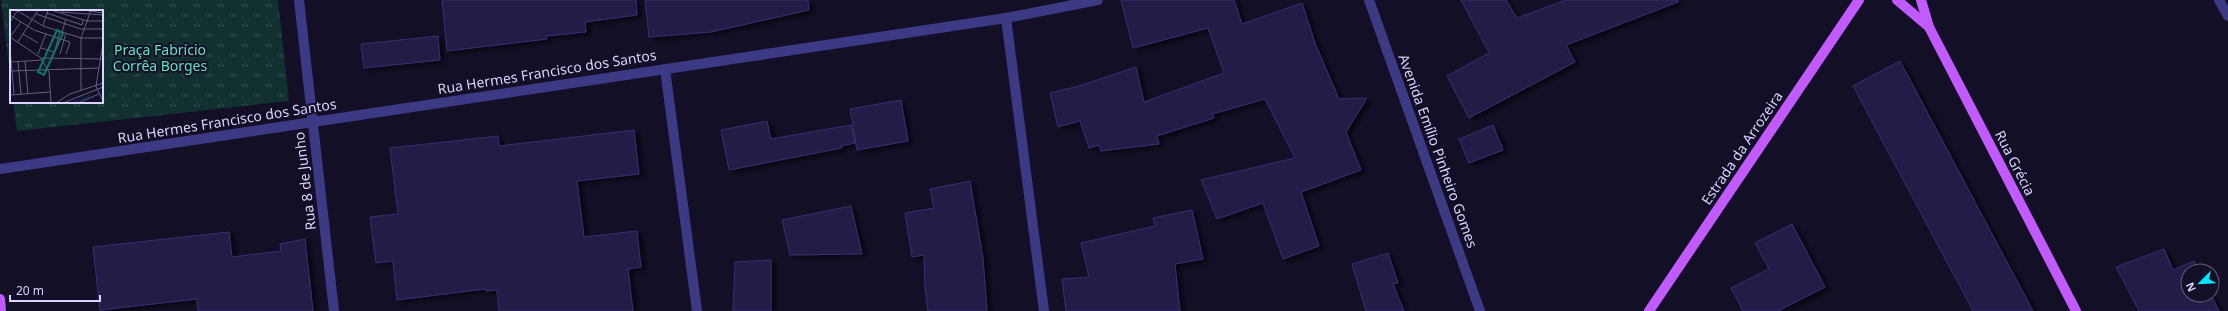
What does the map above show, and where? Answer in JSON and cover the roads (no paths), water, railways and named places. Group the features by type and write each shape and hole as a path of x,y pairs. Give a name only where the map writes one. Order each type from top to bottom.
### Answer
{"main road":[{"name":"Estrada da Arrozeira","path":"1649,311 1859,0"},
{"name":"Rua Grécia","path":"1897,0 1929,27"},
{"name":"Rua Grécia","path":"1921,0 1929,27 2076,311"},
{"path":"0,299 1,311"}],"street":[{"name":"Rua 8 de Junho","path":"299,0 334,311"},
{"name":"Rua Hermes Francisco dos Santos","path":"0,169 1006,18 1098,0"},
{"name":"Avenida Emílio Pinheiro Gomes","path":"1370,0 1480,311"},
{"path":"2219,0 2228,16"},
{"path":"1006,18 1044,311"},
{"path":"665,69 697,311"}],"park label":[{"name":"Praça Fabrício Corrêa Borges","path":"160,58"}]}
